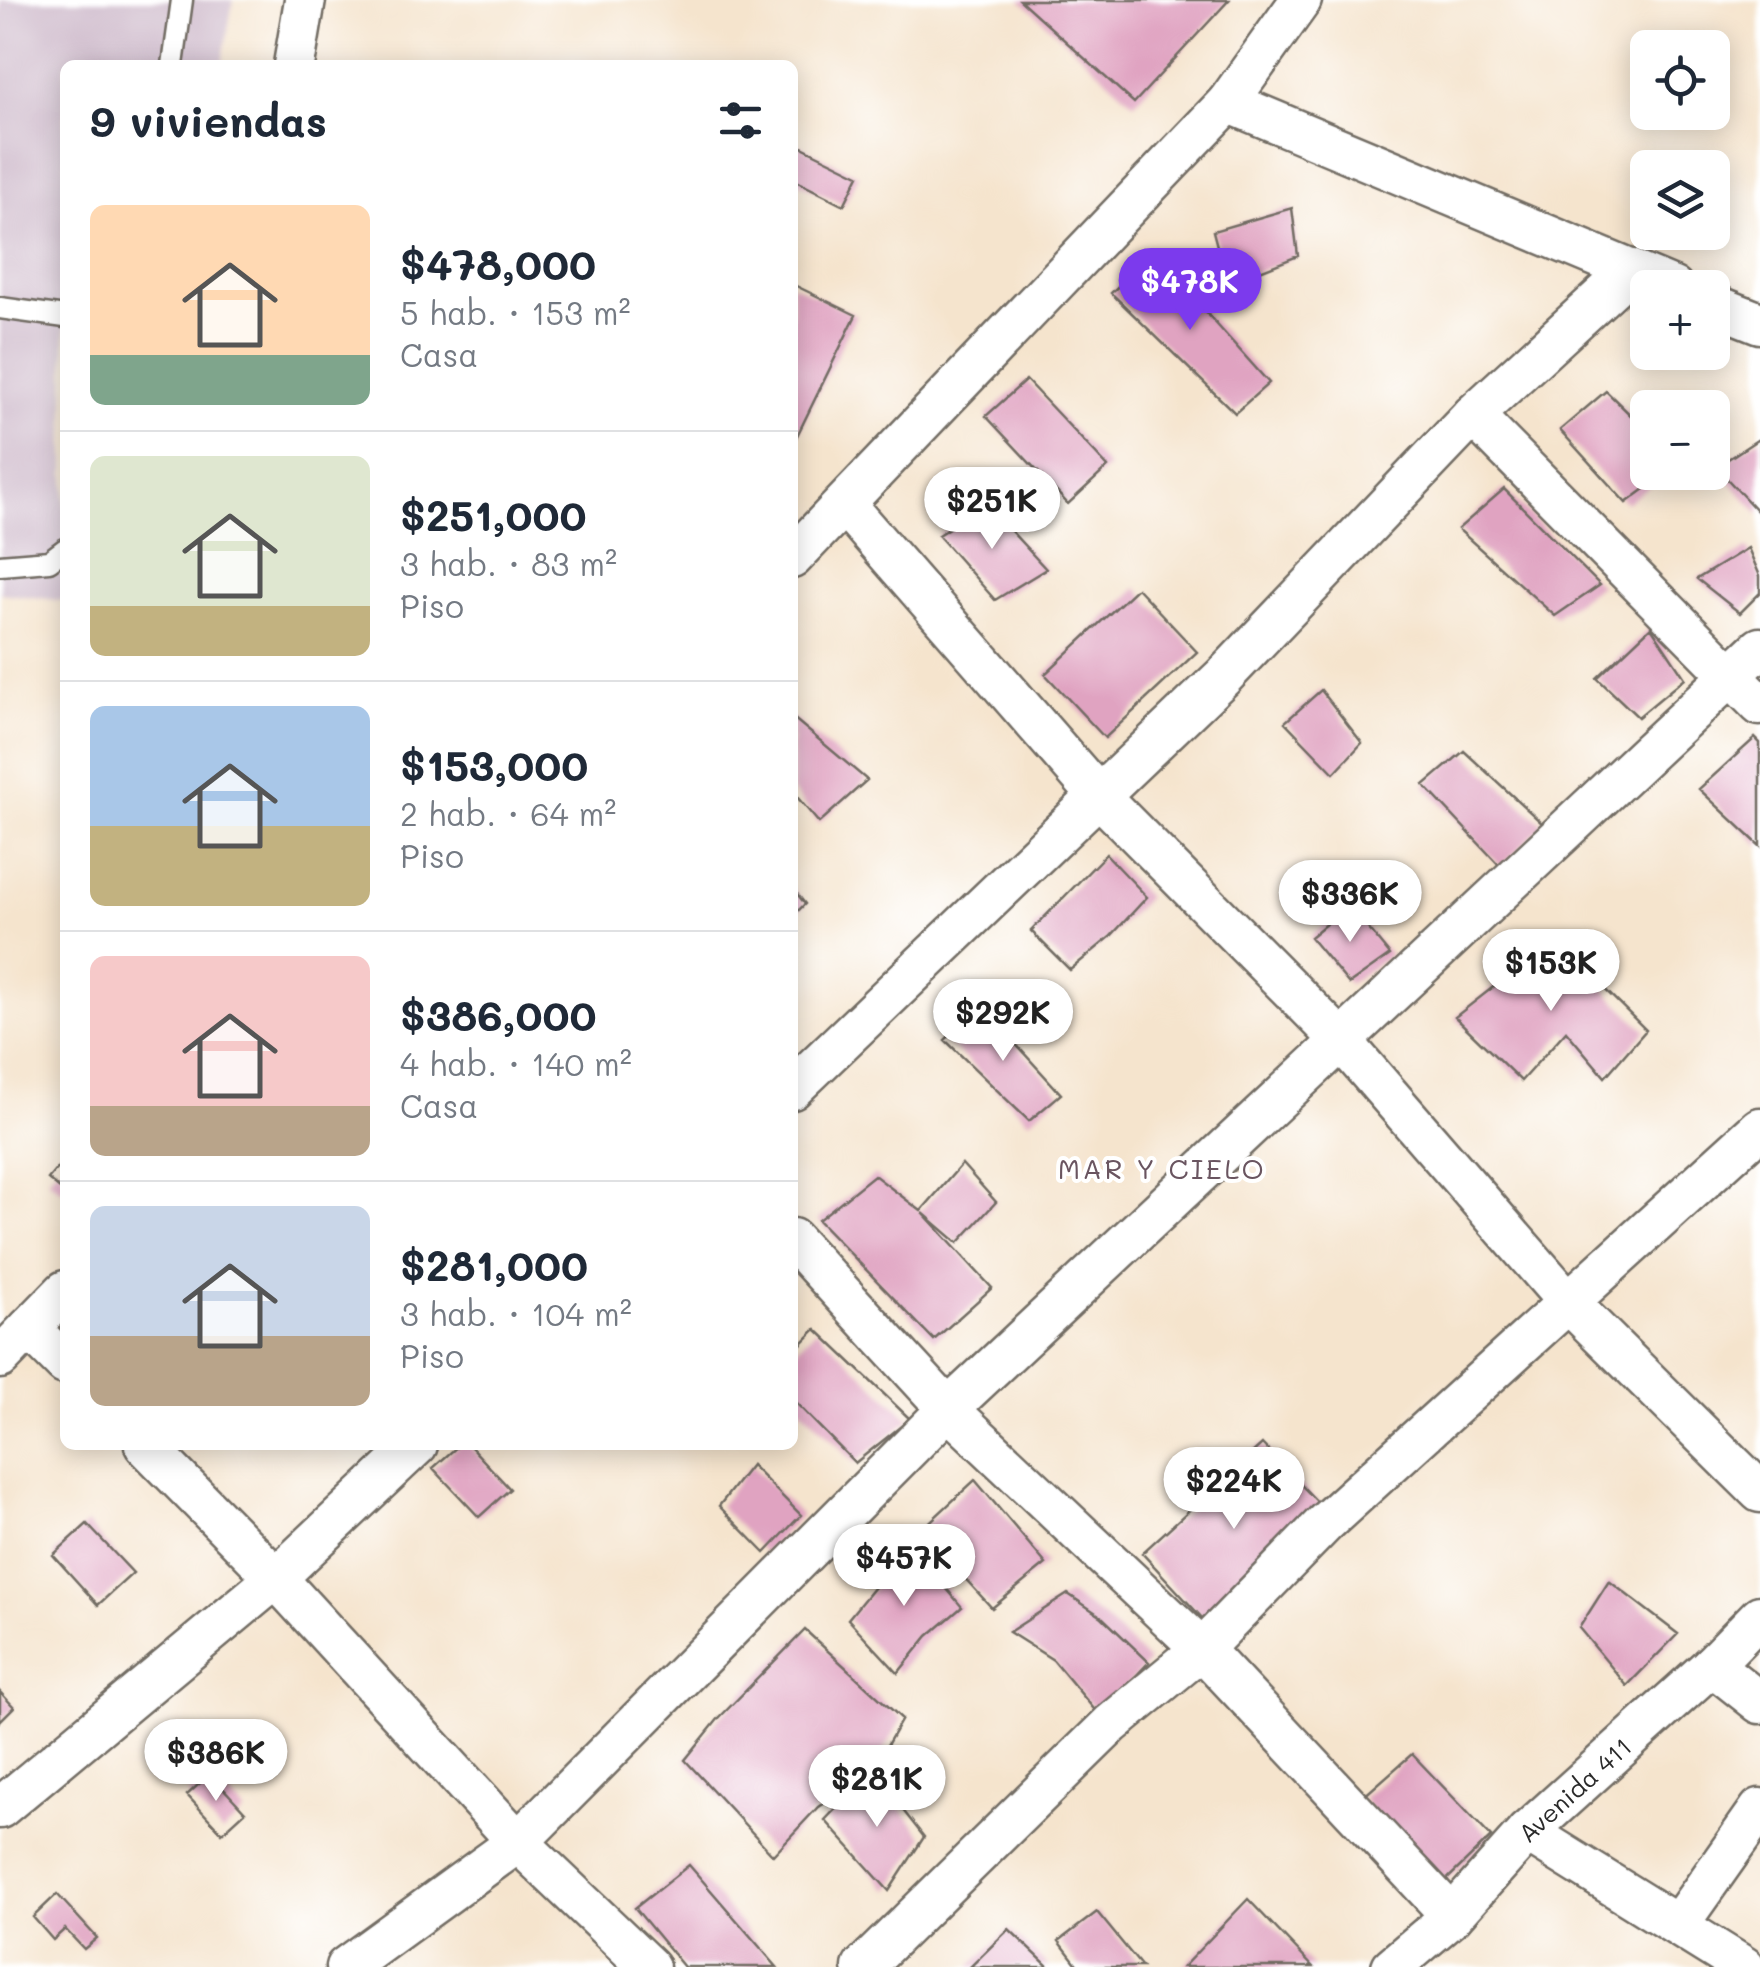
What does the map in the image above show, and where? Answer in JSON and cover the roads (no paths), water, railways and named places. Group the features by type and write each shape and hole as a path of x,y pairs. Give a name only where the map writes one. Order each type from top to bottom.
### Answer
{"street":[{"path":"295,60 305,0"},
{"path":"798,552 1228,102 1301,0"},
{"path":"1228,102 1632,270"},
{"path":"798,1083 1223,676 1473,415 1630,272"},
{"path":"1730,311 1760,323"},
{"path":"1473,415 1746,662 1760,705"},
{"path":"845,505 1098,794 1341,1040 1568,1302 1760,1492"},
{"path":"346,1967 518,1842 948,1408 1746,662"},
{"path":"863,1967 1111,1724 1202,1649 1325,1523 1760,1128"},
{"path":"798,1246 948,1408 1202,1649 1452,1916"},
{"path":"0,1358 60,1296"},
{"path":"29,1328 60,1359"},
{"path":"149,1450 276,1578 518,1842 649,1967"},
{"path":"0,1808 276,1578 412,1450"},
{"name":"Avenida 411","path":"1392,1967 1452,1916 1527,1832 1712,1665 1760,1616"},
{"path":"1712,1665 1760,1703"},
{"path":"1678,1924 1760,1809"},
{"path":"1527,1832 1744,1967"}],"lane":[{"path":"174,60 182,0"},
{"path":"0,308 60,316"},
{"path":"0,564 49,561 60,553"}],"district":[{"name":"MAR Y CIELO","path":"1162,1168"}]}
